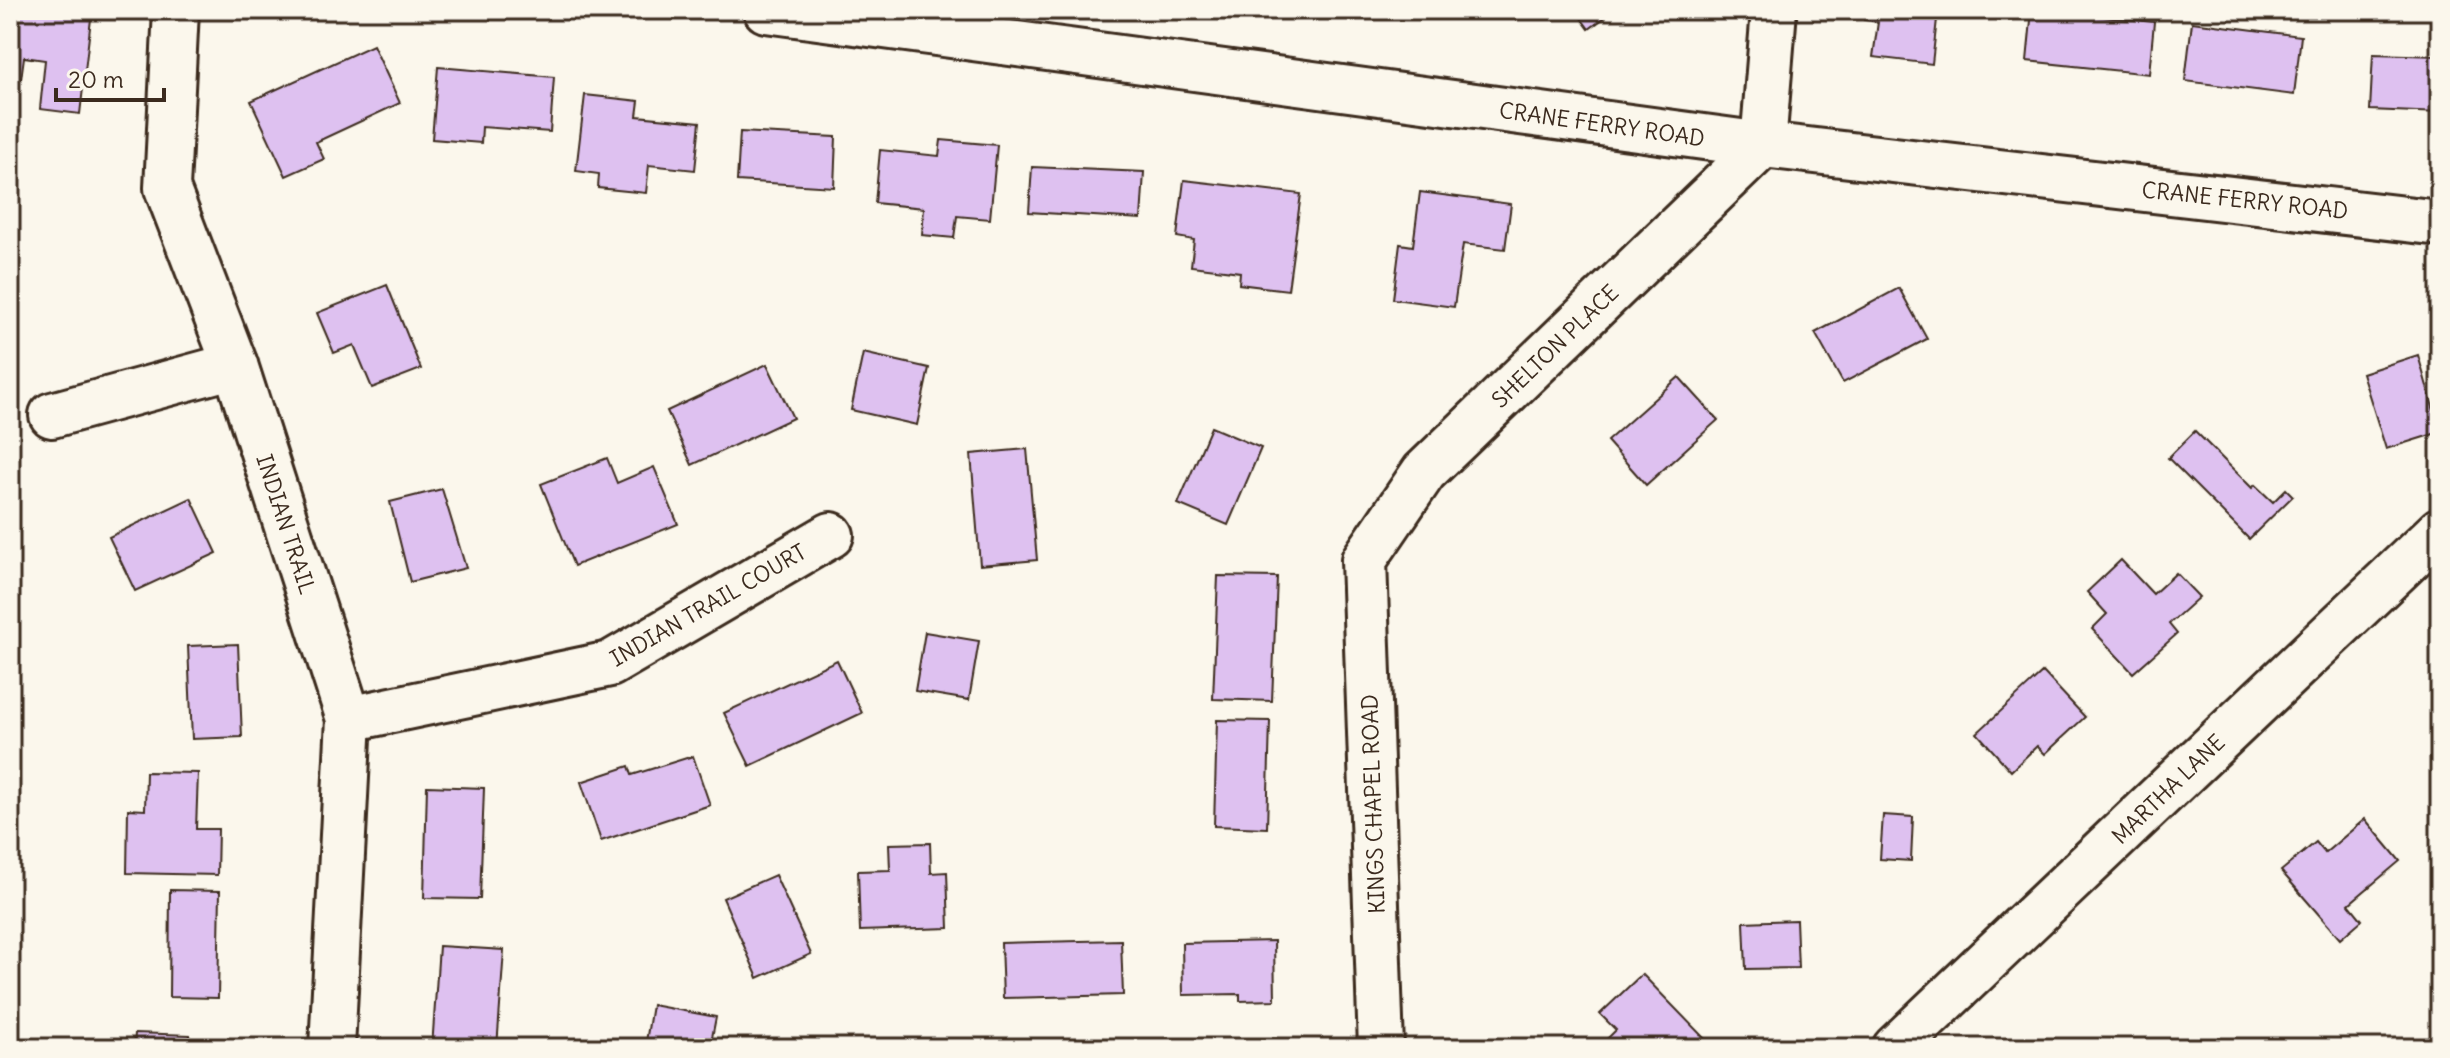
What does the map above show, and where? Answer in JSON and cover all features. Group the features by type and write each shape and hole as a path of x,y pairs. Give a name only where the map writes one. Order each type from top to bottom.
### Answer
{"street":[{"name":"INDIAN TRAIL","path":"176,10 167,188 235,365 349,719 332,1048"},
{"name":"CRANE FERRY ROAD","path":"766,10 1763,145 2440,223"},
{"path":"1763,145 1774,10"},
{"name":"SHELTON PLACE","path":"1364,560 1424,472 1763,145"},
{"path":"52,415 235,365"},
{"name":"MARTHA LANE","path":"1895,1048 2440,530"},
{"name":"INDIAN TRAIL COURT","path":"349,719 610,664 831,535"},
{"name":"KINGS CHAPEL ROAD","path":"1364,560 1381,1048"}],"building":[{"path":"10,10 92,10 80,114 40,109 45,60 24,57 21,79 10,78"},
{"path":"1575,10 1615,10 1589,29"},
{"path":"1865,10 1938,10 1932,64 1873,57 1878,22 1864,20"},
{"path":"2032,10 2154,22 2149,74 2027,61"},
{"path":"2192,22 2301,36 2294,95 2185,81"},
{"path":"373,45 400,103 316,142 324,159 286,176 251,101"},
{"path":"2373,54 2440,56 2440,113 2370,110"},
{"path":"438,67 554,77 550,132 482,127 481,143 432,139"},
{"path":"585,95 639,101 637,116 700,122 695,170 649,165 646,193 598,188 599,174 576,171"},
{"path":"740,132 836,137 834,187 737,181"},
{"path":"941,140 997,145 990,219 957,216 954,238 922,235 924,208 875,203 880,150 939,156"},
{"path":"1032,167 1144,172 1141,219 1029,212"},
{"path":"1184,180 1301,194 1288,290 1239,284 1240,272 1191,266 1194,240 1177,237"},
{"path":"1420,192 1511,204 1505,249 1463,244 1454,307 1393,299 1400,244 1413,246"},
{"path":"387,285 421,369 372,388 354,345 334,353 317,313"},
{"path":"1899,288 1927,339 1843,383 1815,333"},
{"path":"863,353 929,368 917,425 851,410"},
{"path":"2418,355 2440,432 2386,449 2362,373"},
{"path":"767,364 793,418 692,465 667,411"},
{"path":"1679,377 1718,420 1646,485 1607,441"},
{"path":"1211,427 1261,448 1228,525 1178,504"},
{"path":"2195,431 2252,488 2255,485 2273,502 2286,489 2293,496 2249,539 2168,458"},
{"path":"1027,449 1037,560 980,565 971,454"},
{"path":"607,458 617,483 654,467 678,524 574,566 541,484"},
{"path":"442,489 466,568 410,582 390,502"},
{"path":"191,498 217,553 135,591 109,537"},
{"path":"2121,560 2153,594 2176,573 2199,597 2169,624 2177,634 2133,673 2092,629 2107,614 2087,592"},
{"path":"1218,576 1277,577 1272,701 1213,699"},
{"path":"925,632 979,641 969,700 915,691"},
{"path":"238,644 242,737 192,739 188,646"},
{"path":"837,660 862,713 750,766 724,713"},
{"path":"2043,672 2085,717 2045,754 2037,746 2011,771 1977,733"},
{"path":"1217,720 1270,721 1267,828 1214,826"},
{"path":"693,756 710,805 601,841 581,782 629,766 632,775"},
{"path":"146,772 198,773 196,829 218,829 217,875 127,873 128,809 145,810"},
{"path":"427,786 484,788 480,899 424,898"},
{"path":"1883,815 1913,817 1911,861 1880,859"},
{"path":"2365,819 2400,861 2349,904 2362,920 2340,939 2281,871 2316,842 2325,853"},
{"path":"930,843 931,873 947,872 949,928 860,931 858,871 890,870 889,844"},
{"path":"775,875 811,954 758,978 723,898"},
{"path":"170,890 220,891 218,998 169,997"},
{"path":"1796,920 1798,968 1746,969 1744,922"},
{"path":"1121,940 1123,995 1003,998 1001,943"},
{"path":"1274,941 1275,1000 1240,1001 1240,994 1183,995 1182,943"},
{"path":"439,946 504,950 497,1048 432,1048"},
{"path":"1642,974 1705,1039 1697,1048 1598,1048 1616,1030 1600,1014"},
{"path":"652,1005 716,1017 710,1048 645,1048"},
{"path":"135,1033 190,1035 190,1048 134,1048"}]}
